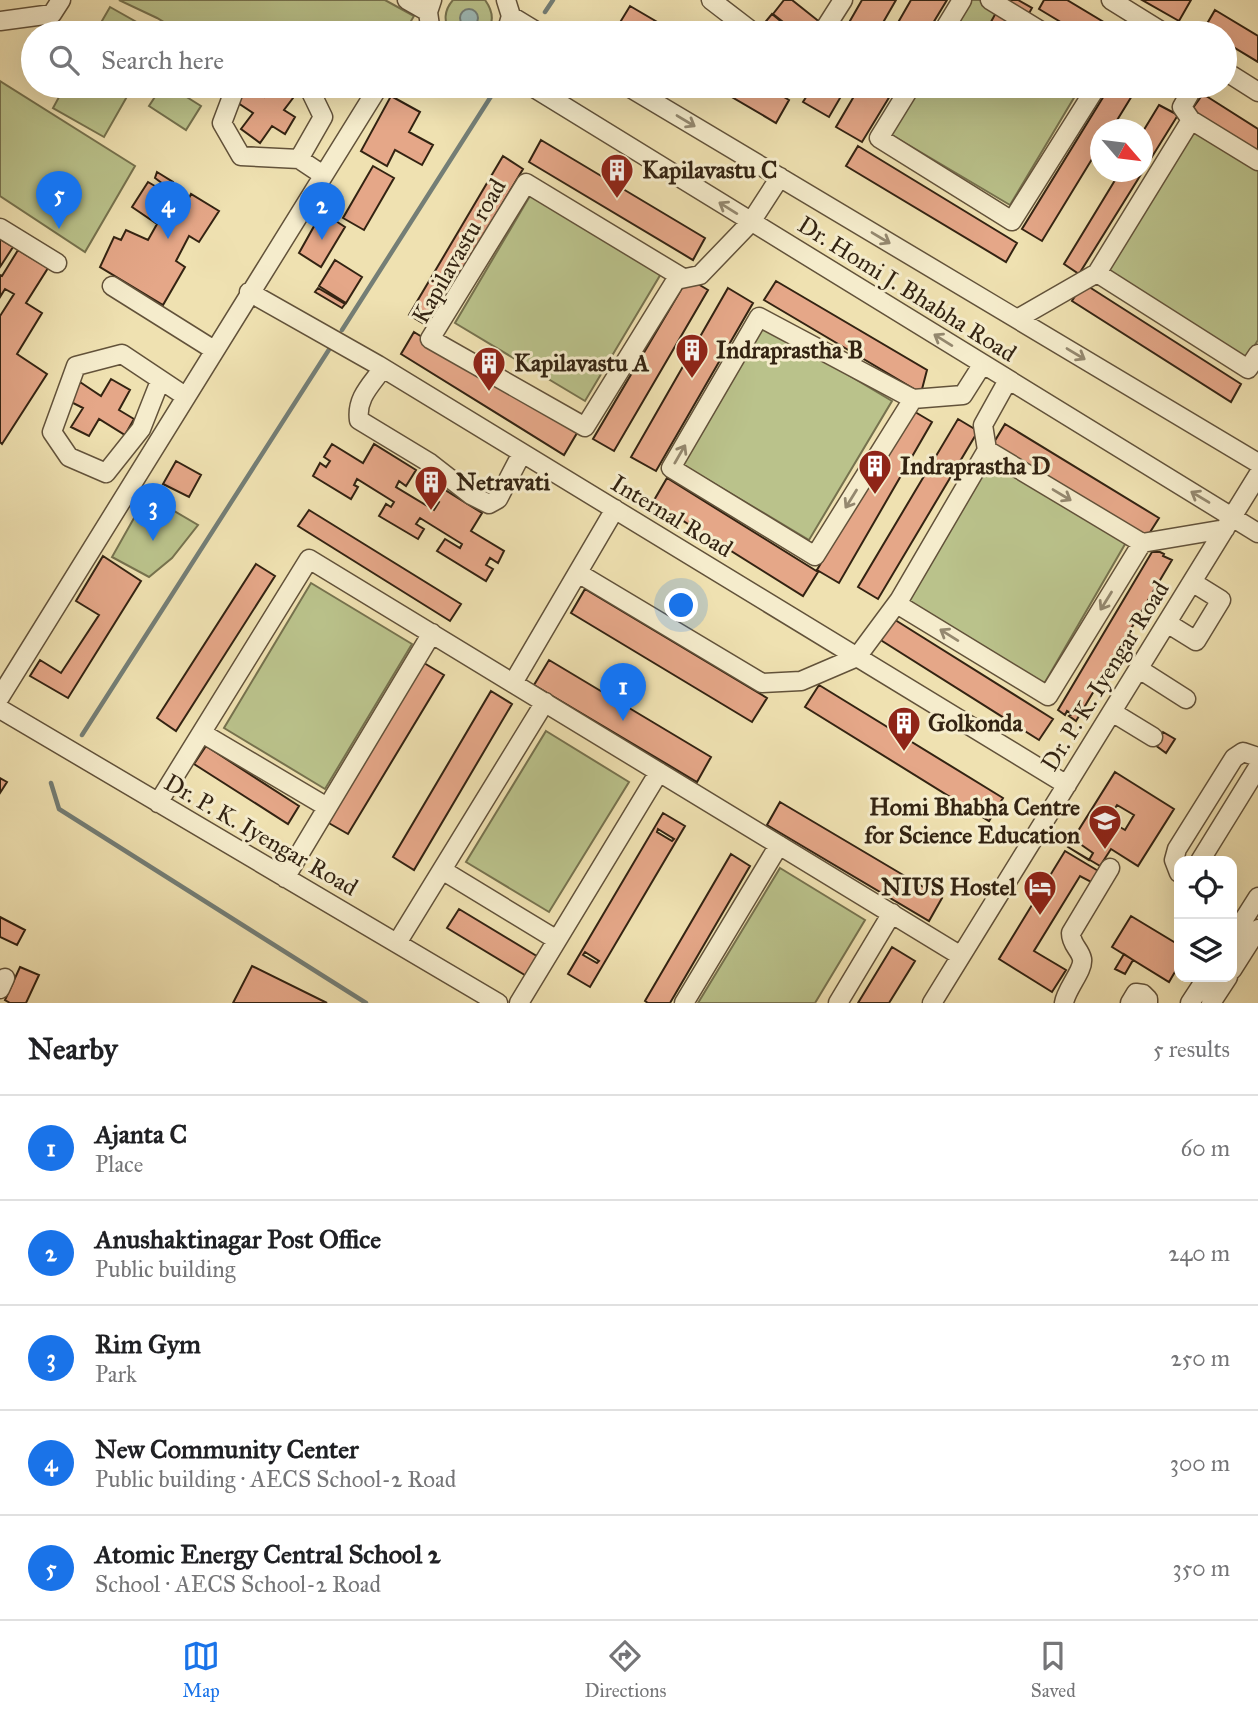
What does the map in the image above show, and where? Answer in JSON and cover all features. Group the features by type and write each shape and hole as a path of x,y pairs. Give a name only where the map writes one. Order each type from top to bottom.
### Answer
{"street":[{"path":"0,21 52,14 61,0"},
{"path":"407,0 428,21"},
{"path":"711,0 738,21"},
{"path":"830,21 843,0"},
{"path":"949,21 962,0"},
{"path":"990,0 1024,21"},
{"path":"1111,0 1145,21"},
{"path":"1237,79 1258,92"},
{"path":"231,98 222,123 241,156 299,159 323,175"},
{"path":"299,159 323,117 314,98"},
{"path":"0,697 249,292 256,271 323,175 371,98"},
{"name":"Dr. Homi J. Bhabha Road","path":"550,98 1008,380 1229,523 1258,533"},
{"name":"Dr. Homi J. Bhabha Road","path":"647,98 1258,463"},
{"path":"904,98 879,138 1012,221 1089,98"},
{"path":"1187,98 1182,107 1191,120 1258,161"},
{"path":"1017,319 1097,273 1191,120"},
{"name":"Kapilavastu road","path":"683,278 526,183 430,339 584,427 676,280 700,275 751,222 780,177"},
{"path":"0,228 57,263"},
{"path":"1097,273 1248,369 1258,354"},
{"path":"112,286 214,350"},
{"name":"Internal Road","path":"249,292 383,368 1067,785"},
{"path":"913,399 815,556 671,468 759,317 913,399 963,395 982,365"},
{"path":"160,381 141,429 106,473 69,457 52,432 76,366 122,354 185,396"},
{"path":"383,368 362,397 357,408 359,420 430,463 471,495 489,504 498,499 522,453"},
{"path":"1008,380 983,425 987,450 897,604 1048,696 1142,543"},
{"path":"987,450 1142,543 1229,523"},
{"name":"Dr. P. K. Iyengar Road","path":"932,1003 1258,475"},
{"path":"513,683 615,509"},
{"path":"158,803 309,559 961,956"},
{"path":"578,573 762,683 801,681 857,657 900,599"},
{"path":"1167,623 1196,641 1221,600 1192,582"},
{"path":"285,878 432,633"},
{"path":"1139,669 1186,699"},
{"path":"397,943 545,702"},
{"name":"Dr. P. K. Iyengar Road","path":"0,709 498,1003"},
{"path":"1112,712 1153,737"},
{"path":"202,733 327,807"},
{"path":"1175,856 1234,758 1243,752 1258,757"},
{"path":"1203,856 1258,767"},
{"path":"519,1003 659,772"},
{"path":"684,1003 779,845"},
{"path":"1064,1003 1065,995 1082,964 1082,958 1071,942 1071,933 1110,868"},
{"path":"442,870 557,940"},
{"path":"1237,930 1258,897"},
{"path":"838,1003 892,914"},
{"path":"1237,937 1255,933"},
{"path":"1237,962 1255,933"},
{"path":"1190,1003 1204,982"},
{"path":"1211,1003 1224,982"},
{"path":"1130,1003 1136,993 1143,994 1148,1003"}],"green space":[{"path":"119,0 385,0 414,16 411,21 162,21"},
{"path":"453,0 485,0 490,8 491,21 447,21 448,8"},
{"path":"970,0 980,0 1015,21 957,21"},
{"path":"110,7 135,21 102,21"},
{"path":"0,81 21,94 21,98 27,98 135,166 85,252 0,196"},
{"path":"58,98 126,98 104,137 53,108"},
{"path":"154,98 188,98 201,106 186,130 149,106"},
{"path":"912,98 1074,98 1010,205 890,134"},
{"path":"1194,129 1258,171 1258,340 1247,358 1105,268"},
{"path":"537,184 668,262 585,401 455,323"},
{"path":"761,323 892,401 809,540 678,462"},
{"path":"989,459 1128,539 1044,684 906,604"},
{"path":"147,495 198,525 172,558 149,577 112,557"},
{"path":"311,583 412,644 325,789 224,728"},
{"path":"546,731 629,782 549,912 466,862"},
{"path":"780,868 865,920 815,1003 698,1003"}],"water":[{"path":"469,9 477,15 477,21 461,21 460,18 463,12"}],"building":[{"path":"784,0 792,0 818,21 782,21 773,14"},
{"path":"862,0 896,0 884,21 850,21"},
{"path":"911,0 947,0 934,21 899,21"},
{"path":"1003,0 1018,0 1032,8 1025,21 991,21"},
{"path":"1044,0 1067,0 1102,21 1059,21 1039,9"},
{"path":"1142,0 1191,0 1179,21"},
{"path":"630,6 656,21 621,21"},
{"path":"1215,10 1233,21 1209,21"},
{"path":"772,14 780,21 766,21"},
{"path":"1237,23 1258,36 1258,62 1237,49"},
{"path":"237,98 293,98 284,110 295,117 285,134 272,126 260,143 241,129 253,113 235,101"},
{"path":"390,98 420,112 409,132 433,145 422,165 395,150 387,166 361,151"},
{"path":"733,98 789,100 776,123"},
{"path":"806,98 840,98 829,117 803,102"},
{"path":"853,98 889,98 862,142 836,127"},
{"path":"1103,98 1131,98 1118,119 1090,119 1090,162 1042,241 1022,229"},
{"path":"1200,98 1209,98 1258,129 1258,154 1190,112"},
{"path":"1159,105 1178,115 1153,155 1153,119 1150,119"},
{"name":"Kapilavastu C","path":"541,140 705,238 693,260 529,162"},
{"path":"858,146 1017,243 1006,262 846,166"},
{"path":"503,156 523,169 429,327 409,315"},
{"path":"373,166 394,178 364,230 343,218"},
{"path":"157,172 173,182 171,187 189,198 191,194 219,211 199,242 189,236 176,261 185,267 163,305 100,267 114,237 121,240 126,230 148,240 157,224 132,207 148,182 160,189 163,184 155,178"},
{"path":"1114,182 1136,182 1079,274 1064,264"},
{"path":"322,212 345,227 321,267 299,253"},
{"path":"0,239 13,247 0,267"},
{"path":"18,250 48,268 26,303 42,313 17,354 47,374 2,444 0,316 14,294 5,289 0,297 0,275 2,276"},
{"path":"335,260 362,277 346,303 319,286"},
{"path":"688,278 708,290 614,451 593,439"},
{"path":"776,281 927,370 921,393 764,300"},
{"path":"1083,283 1241,384 1231,402 1072,301"},
{"path":"318,288 345,304 342,308 315,292"},
{"name":"Indraprastha B","path":"728,288 753,303 656,471 631,457"},
{"name":"Kapilavastu A","path":"414,332 577,433 564,455 401,354"},
{"path":"111,379 130,390 119,410 134,419 125,435 99,419 89,436 71,427 83,408 67,400 80,382 101,396"},
{"name":"Indraprastha D","path":"910,409 932,422 839,583 817,570"},
{"path":"958,419 978,431 878,599 858,587"},
{"path":"1005,424 1159,518 1147,537 993,444"},
{"name":"Netravati","path":"332,444 363,463 374,444 416,470 406,486 399,481 396,487 434,510 439,502 430,497 437,485 482,513 471,531 504,551 498,563 490,558 486,565 493,569 486,581 437,551 445,539 460,548 462,544 420,518 416,524 424,529 418,539 379,516 386,504 391,507 394,502 357,479 354,485 358,487 351,499 313,476 320,463 326,467 330,461 324,457"},
{"path":"176,461 201,475 189,497 163,484"},
{"path":"667,478 818,572 803,596 653,502"},
{"path":"309,510 461,604 450,621 298,526"},
{"path":"1152,552 1160,552 1172,560 1076,721 1069,716 1072,714 1067,711 1065,715 1058,710"},
{"path":"103,556 141,581 68,698 30,676 40,660 61,673 99,615 76,601"},
{"path":"256,564 275,576 176,731 157,718"},
{"path":"585,589 767,698 752,722 571,613"},
{"path":"892,618 1053,719 1039,740 879,639"},
{"path":"549,660 711,757 697,782 534,685"},
{"path":"424,663 444,675 348,834 327,822"},
{"name":"Golkonda","path":"819,685 1003,798 989,821 805,707"},
{"path":"491,691 512,704 414,870 393,857"},
{"path":"1163,732 1175,739 1166,753 1155,745"},
{"path":"206,746 299,806 288,824 194,764"},
{"path":"1115,772 1174,809 1138,866 1111,849 1100,866 1068,847","holes":["1117,805 1134,815 1125,830 1108,820"]},
{"path":"0,778 7,782 0,793"},
{"path":"780,802 942,898 929,921 767,825"},
{"path":"663,813 685,826 590,987 568,974","holes":["658,829 674,839 672,841 657,832","585,952 599,961 597,963 583,955"]},
{"path":"1073,839 1093,853 1089,860 1068,847"},
{"name":"NIUS Hostel","path":"1065,851 1100,872 1093,883 1080,876 1034,951 1066,970 1052,992 999,959"},
{"path":"731,854 750,866 670,1003 648,1003 645,1001"},
{"path":"459,909 540,958 528,977 447,928"},
{"path":"1131,916 1174,942 1174,974 1169,982 1112,947"},
{"path":"0,917 25,930 17,945 0,937"},
{"path":"892,947 915,961 889,1003 858,1003"},
{"path":"1124,954 1133,960 1125,974 1115,969"},
{"path":"252,966 327,1003 233,1003"},
{"path":"20,967 39,975 26,1003 10,1003 5,1000"}],"waterway":[{"path":"545,12 553,0"},
{"path":"342,330 490,98"},
{"path":"82,735 330,348"},
{"path":"51,783 59,809 366,1003"}],"place":[{"name":"Kapilavastu C","path":"617,200"},
{"name":"Atomic Energy Central School 2","path":"59,229"},
{"name":"New Community Center","path":"168,239"},
{"name":"Anushaktinagar Post Office","path":"322,240"},
{"name":"Indraprastha B","path":"692,380"},
{"name":"Kapilavastu A","path":"489,393"},
{"name":"Indraprastha D","path":"875,496"},
{"name":"Netravati","path":"431,512"},
{"name":"Rim Gym","path":"153,541"},
{"name":"Ajanta C","path":"623,721"},
{"name":"Golkonda","path":"904,753"},
{"name":"Homi Bhabha Centre for Science Education","path":"1105,851"},
{"name":"NIUS Hostel","path":"1040,917"}]}
